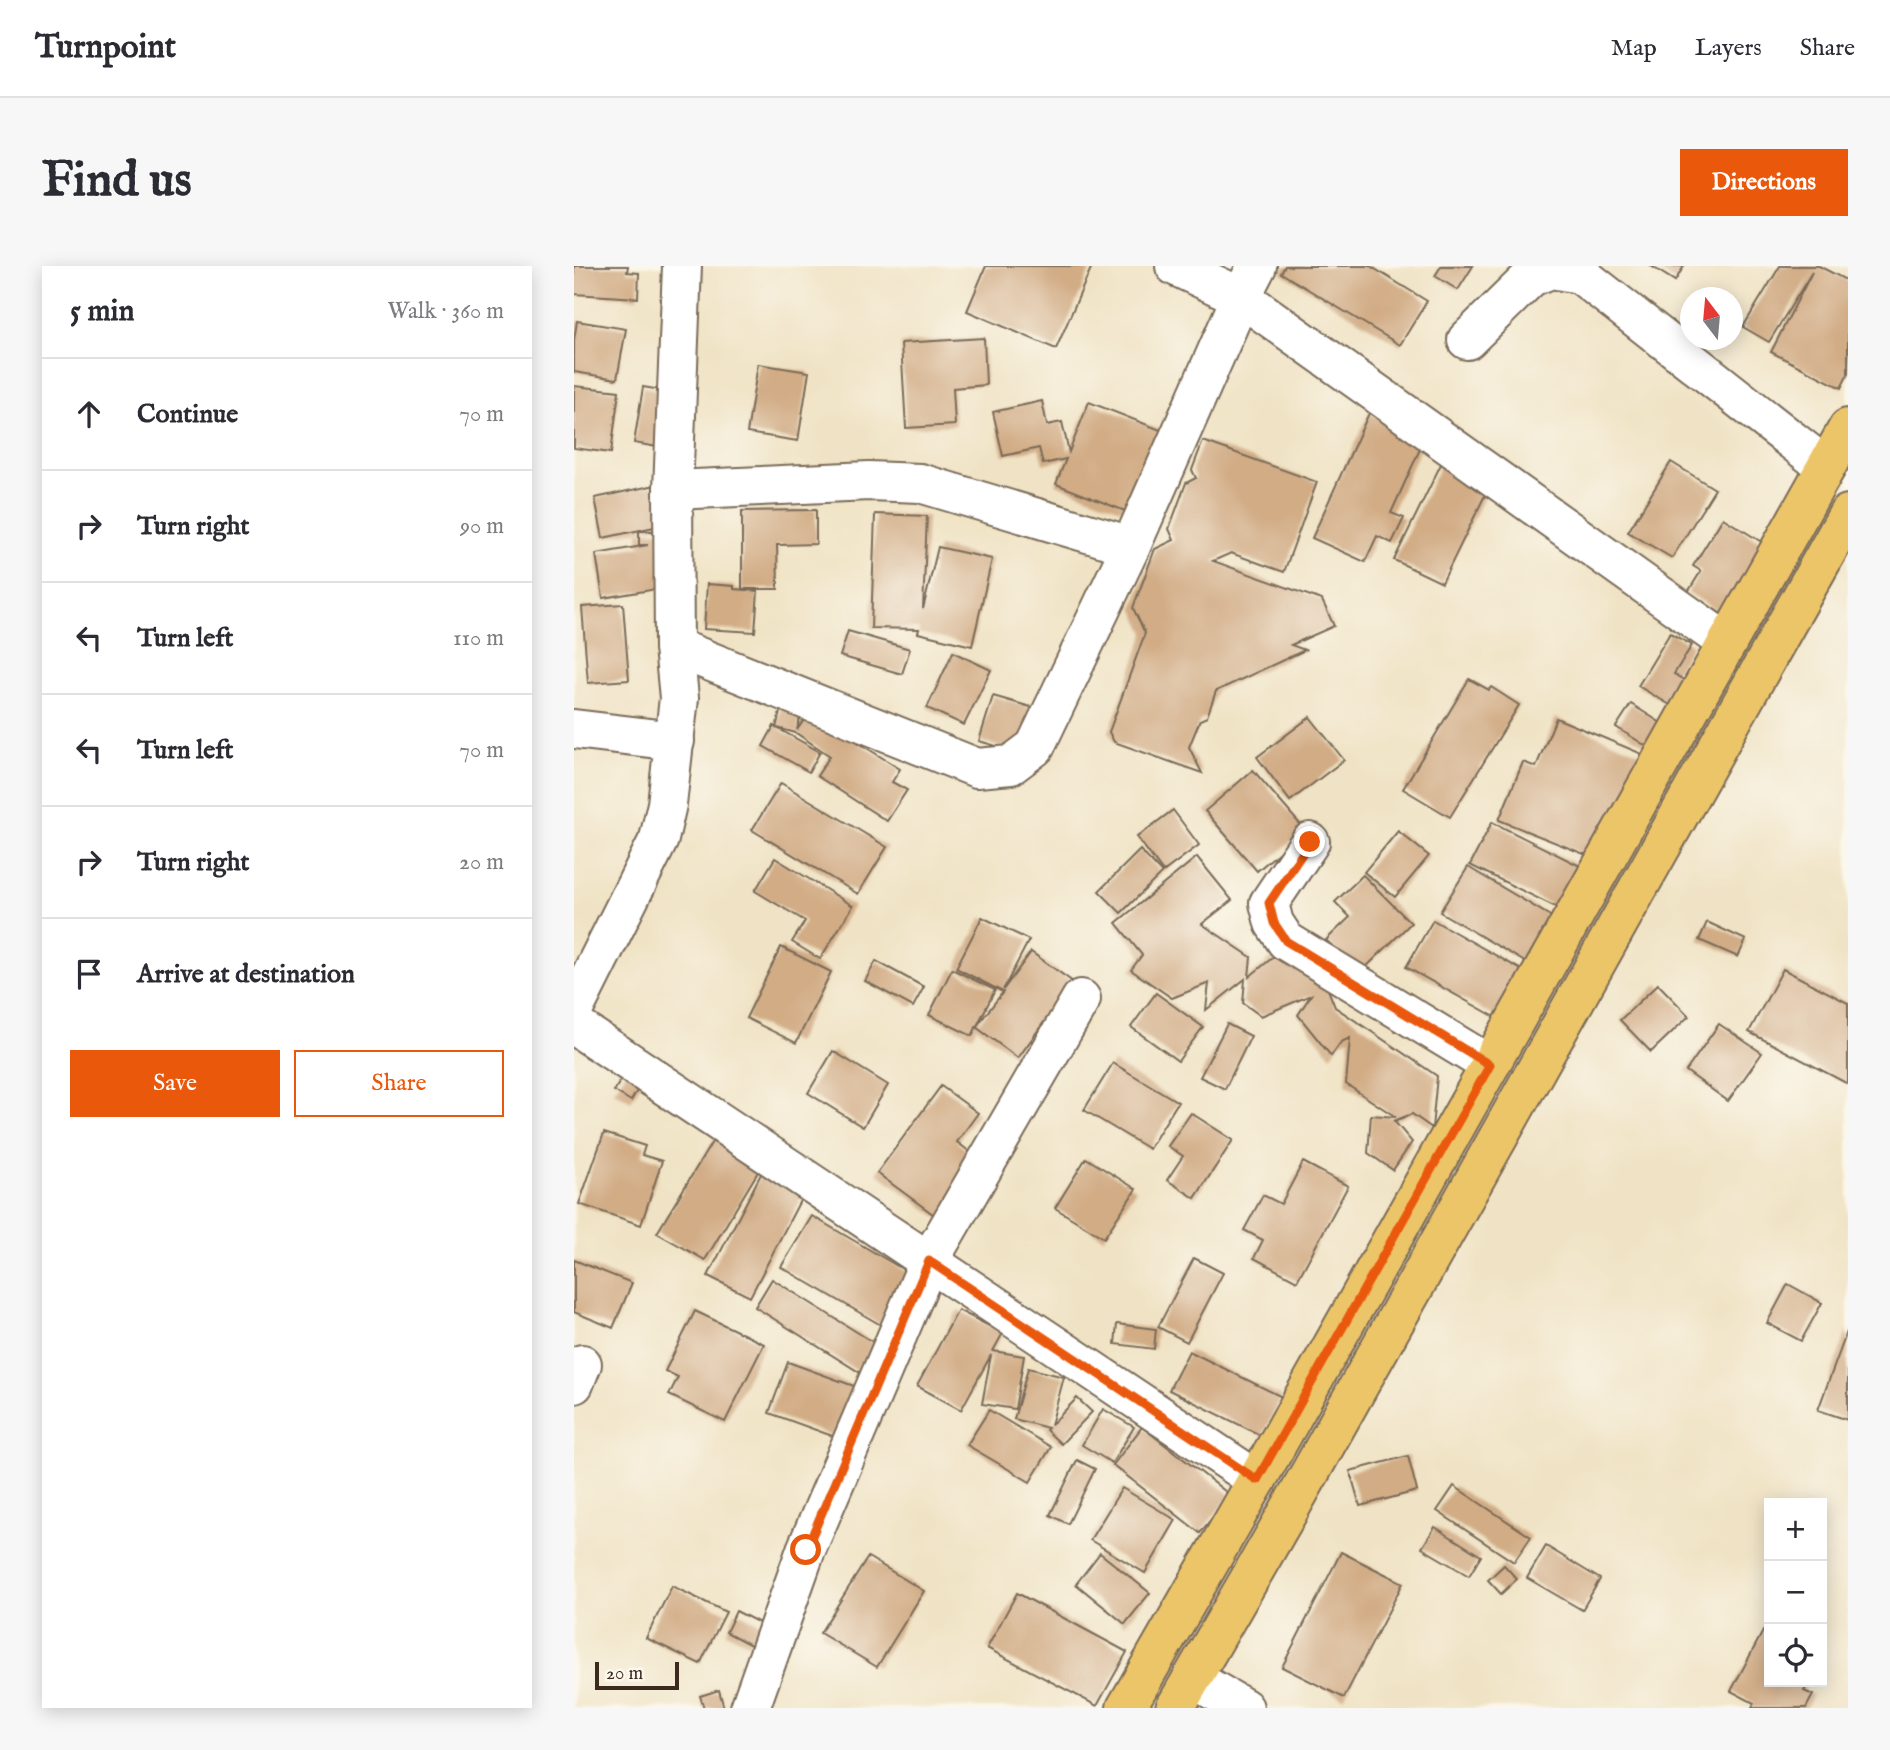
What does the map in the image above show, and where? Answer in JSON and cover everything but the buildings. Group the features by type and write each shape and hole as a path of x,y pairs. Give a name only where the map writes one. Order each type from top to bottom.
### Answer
{"main road":[{"path":"1126,1708 1848,428"},
{"path":"1183,1693 1288,1512 1848,514"}],"street":[{"path":"574,1009 659,839 667,804 678,698 674,647 673,490 682,266"},
{"path":"1175,266 1249,281 1727,643"},
{"path":"1467,340 1531,277 1551,269 1580,274 1826,467"},
{"path":"674,647 977,768 1011,765 1035,747 1131,546 1249,281"},
{"path":"673,490 869,481 920,483 1131,546"},
{"path":"574,729 675,741"},
{"path":"1310,842 1269,903 1274,923 1286,941 1490,1065"},
{"path":"750,1708 806,1550 929,1261 1081,999"},
{"path":"574,1025 1257,1480"},
{"path":"1183,1693 1244,1708"}],"route":[{"path":"806,1550 929,1261 1257,1480 1490,1065 1286,941 1274,923 1269,903 1310,842"}]}
